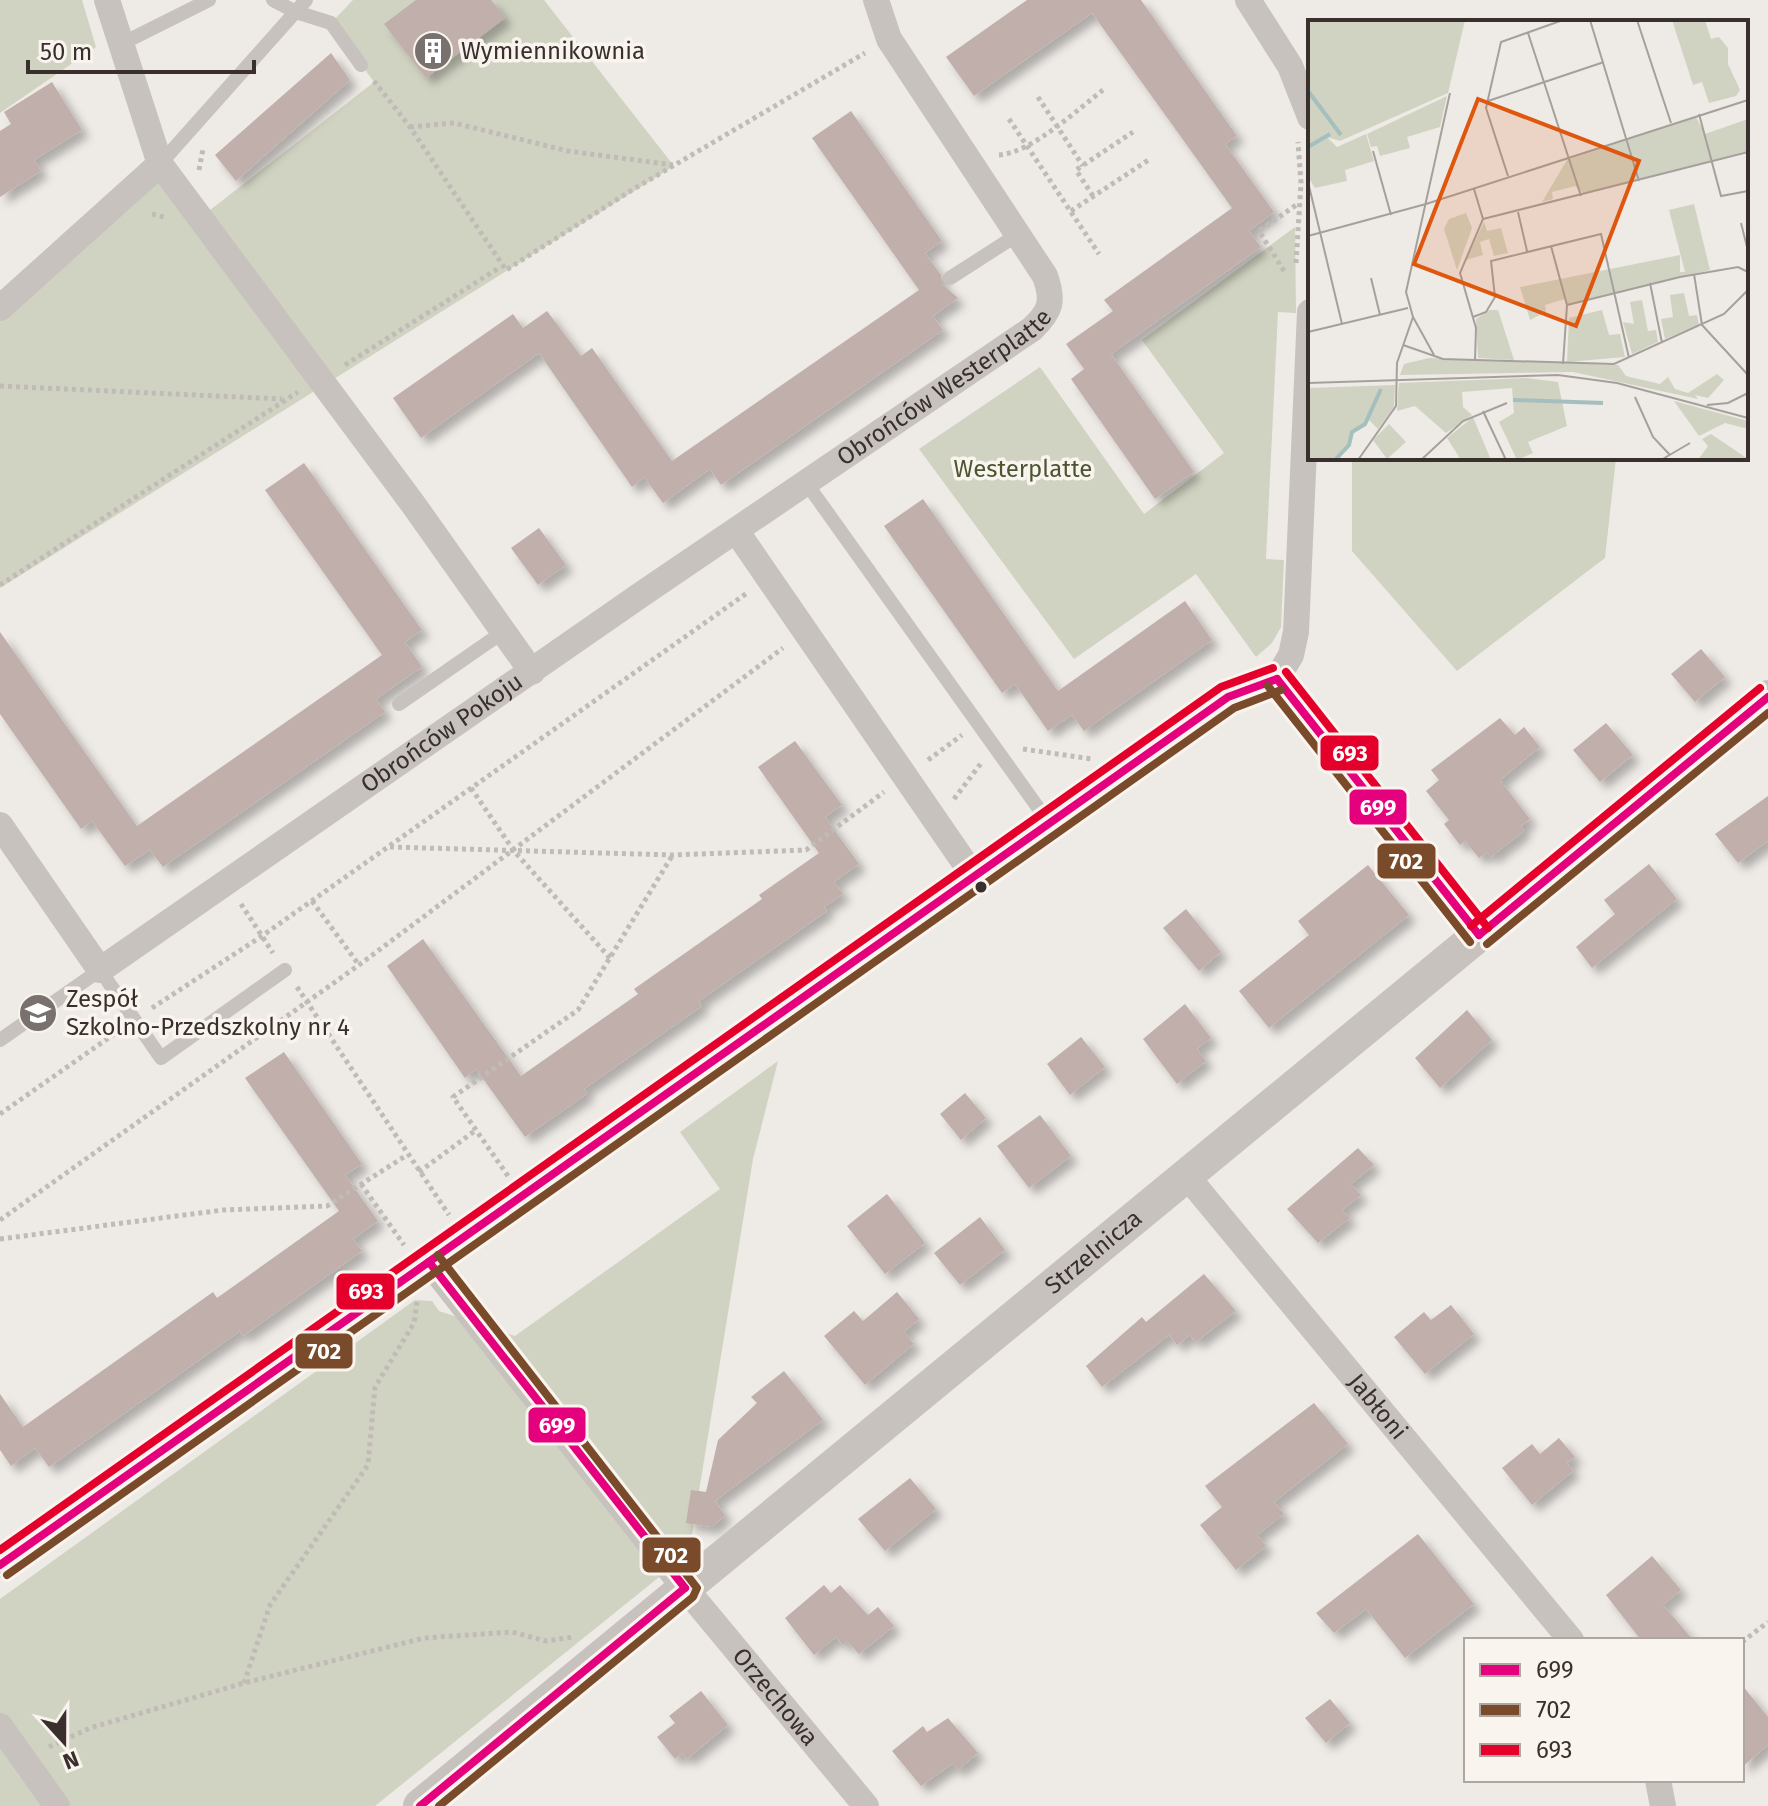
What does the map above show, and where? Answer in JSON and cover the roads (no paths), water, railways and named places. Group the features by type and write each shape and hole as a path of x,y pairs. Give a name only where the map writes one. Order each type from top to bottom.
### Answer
{"street":[{"name":"Obrońców Pokoju","path":"100,970 532,672 160,164 107,0"},
{"name":"Obrońców Westerplatte","path":"532,672 1032,329 1049,313 1052,295 1045,276 889,39 876,0"},
{"path":"1248,0 1290,66 1308,112"},
{"path":"0,308 160,164"},
{"path":"0,1565 419,1257 464,1237 1228,697 1277,679 1291,655 1296,632 1308,358"},
{"path":"737,532 975,878"},
{"path":"1277,679 1479,935"},
{"name":"Strzelnicza","path":"420,1806 1768,697"},
{"path":"0,825 100,970"},
{"name":"Jabłoni","path":"1185,1174 1569,1638"},
{"name":"Orzechowa","path":"419,1257 685,1588 866,1806"},
{"path":"0,1726 57,1806"},
{"path":"1658,1782 1663,1806"}],"lane":[{"path":"121,44 209,0"},
{"path":"273,0 296,12 331,23 361,65"},
{"path":"160,164 306,0"},
{"path":"950,278 1017,235"},
{"path":"807,484 1049,823"},
{"path":"399,704 503,632"},
{"path":"0,1040 100,970 161,1058 285,970"}],"place":[{"name":"Wymiennikownia","path":"433,51"},
{"name":"Zespół Szkolno-Przedszkolny nr 4","path":"38,1013"}],"park label":[{"name":"Westerplatte","path":"1023,469"}]}
